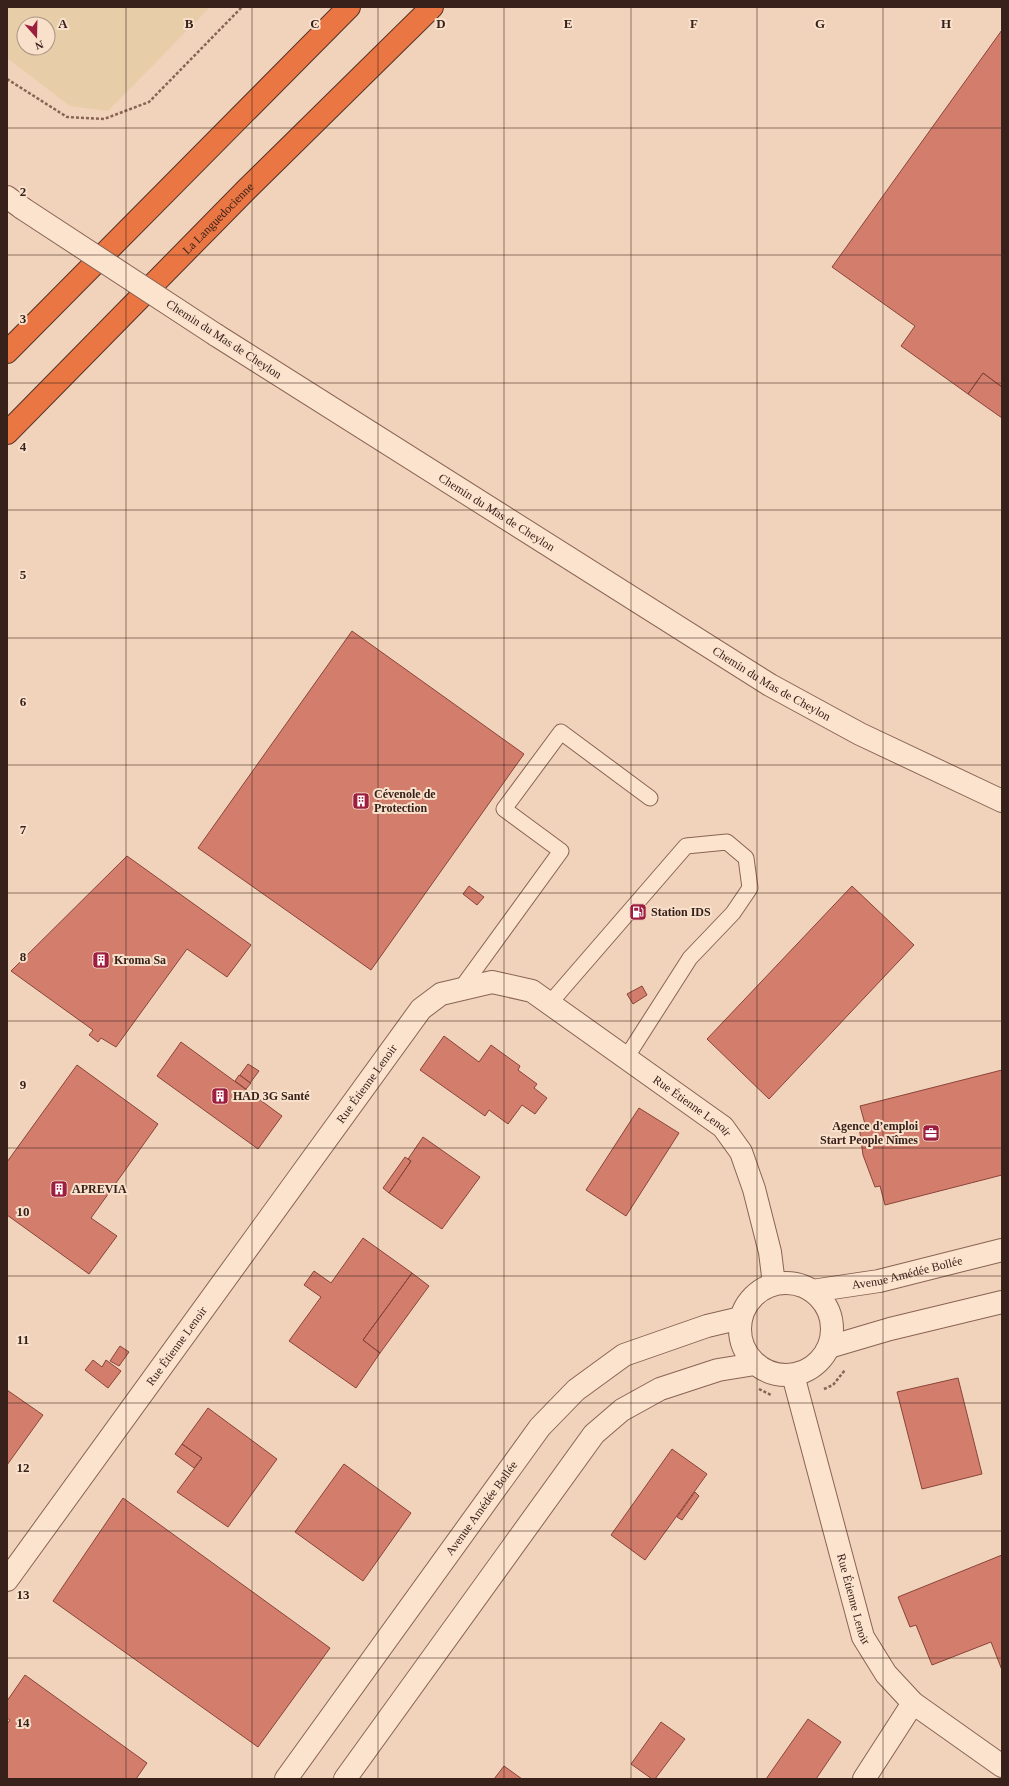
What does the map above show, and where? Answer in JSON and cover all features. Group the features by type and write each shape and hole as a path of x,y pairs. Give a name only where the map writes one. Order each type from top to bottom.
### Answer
{"highway":[{"path":"7,352 349,7"},
{"name":"La Languedocienne","path":"7,433 247,189 432,7"}],"street":[{"name":"Chemin du Mas de Cheylon","path":"15,203 216,335 770,685 860,734 1002,801"},
{"name":"Rue Étienne Lenoir","path":"7,1580 421,1008 441,994 492,982 532,991 723,1127 742,1152 754,1189 770,1252 774,1284"},
{"name":"Avenue Amédée Bollée","path":"812,1291 879,1281 1002,1250"},
{"path":"774,1284 794,1284 812,1291 823,1302 830,1316 832,1331 829,1347 820,1360 808,1370 792,1375 779,1375 766,1372 755,1364 747,1355 742,1343 739,1331 741,1318 745,1307 753,1296 774,1284"},
{"path":"829,1347 890,1329 1002,1302"},
{"name":"Avenue Amédée Bollée","path":"286,1779 540,1427 576,1390 624,1355 707,1326 741,1318"},
{"path":"346,1779 594,1434 622,1410 660,1388 718,1370 755,1364"},
{"name":"Rue Étienne Lenoir","path":"792,1375 863,1637 886,1674 913,1703 1002,1766"},
{"path":"864,1779 913,1703"}],"lane":[{"path":"460,990 561,851 504,809 561,732 650,798"},
{"path":"550,1003 686,846 727,842 746,858 750,888 734,912 690,958 626,1058"}],"path":[{"path":"7,79 67,117 104,119 149,102 242,7"},
{"path":"758,1389 777,1398 799,1398 833,1385 848,1366"}],"shaded area":[{"path":"7,7 210,7 108,111 70,106 7,58"}],"building":[{"path":"1002,30 1002,387 983,373 968,394 901,346 915,326 832,267"},
{"path":"983,373 1002,387 1002,418 968,394"},
{"name":"Cévenole de Protection","path":"352,631 524,754 371,970 198,848"},
{"name":"Kroma Sa","path":"127,856 251,945 227,977 187,949 116,1047 101,1038 98,1042 89,1035 93,1030 11,971"},
{"path":"469,886 484,897 477,905 463,894"},
{"path":"852,886 914,945 769,1099 707,1039"},
{"path":"642,986 647,995 633,1004 627,994"},
{"path":"444,1036 479,1062 491,1045 520,1066 518,1070 537,1084 534,1088 547,1098 535,1114 522,1105 508,1124 489,1110 485,1116 420,1070"},
{"name":"HAD 3G Santé","path":"181,1042 282,1116 258,1149 157,1076"},
{"path":"248,1064 259,1071 250,1083 240,1075"},
{"name":"APREVIA","path":"77,1065 158,1124 91,1218 117,1236 89,1274 7,1215 7,1162"},
{"name":"Agence d’emploi Start People Nîmes","path":"1002,1070 1002,1175 885,1205 880,1186 875,1187 863,1155 859,1126 865,1124 860,1106"},
{"path":"239,1075 251,1083 246,1089 235,1081"},
{"path":"639,1108 679,1133 626,1216 586,1190"},
{"path":"423,1137 480,1177 442,1229 389,1193 411,1161 408,1159"},
{"path":"405,1157 411,1161 389,1193 383,1188"},
{"path":"363,1238 412,1273 363,1340 380,1353 356,1388 289,1341 321,1297 304,1285 314,1271 331,1283"},
{"path":"412,1273 429,1286 380,1353 363,1340"},
{"path":"120,1346 129,1352 119,1366 110,1361"},
{"path":"93,1360 102,1367 106,1360 121,1371 108,1388 85,1370"},
{"path":"958,1378 982,1474 922,1489 897,1392"},
{"path":"7,1390 43,1415 7,1465"},
{"path":"208,1408 277,1459 228,1527 177,1492 202,1458 182,1444"},
{"path":"182,1444 202,1458 194,1468 175,1454"},
{"path":"672,1449 707,1474 645,1560 611,1535"},
{"path":"344,1464 411,1513 363,1581 295,1532"},
{"path":"695,1492 699,1496 682,1520 677,1517"},
{"path":"123,1498 330,1648 258,1747 53,1601"},
{"path":"1002,1555 1002,1670 991,1642 932,1665 916,1625 910,1627 898,1597"},
{"path":"25,1675 147,1763 136,1779 7,1779 7,1724 10,1720 7,1718 7,1701"},
{"path":"808,1719 841,1742 816,1779 766,1779"},
{"path":"661,1722 685,1739 655,1779 652,1779 631,1764"},
{"path":"504,1766 522,1779 494,1779"}],"place":[{"name":"Cévenole de Protection","path":"361,801"},
{"name":"Station IDS","path":"638,912"},
{"name":"Kroma Sa","path":"101,960"},
{"name":"HAD 3G Santé","path":"220,1096"},
{"name":"Agence d’emploi Start People Nîmes","path":"931,1133"},
{"name":"APREVIA","path":"59,1189"}]}
